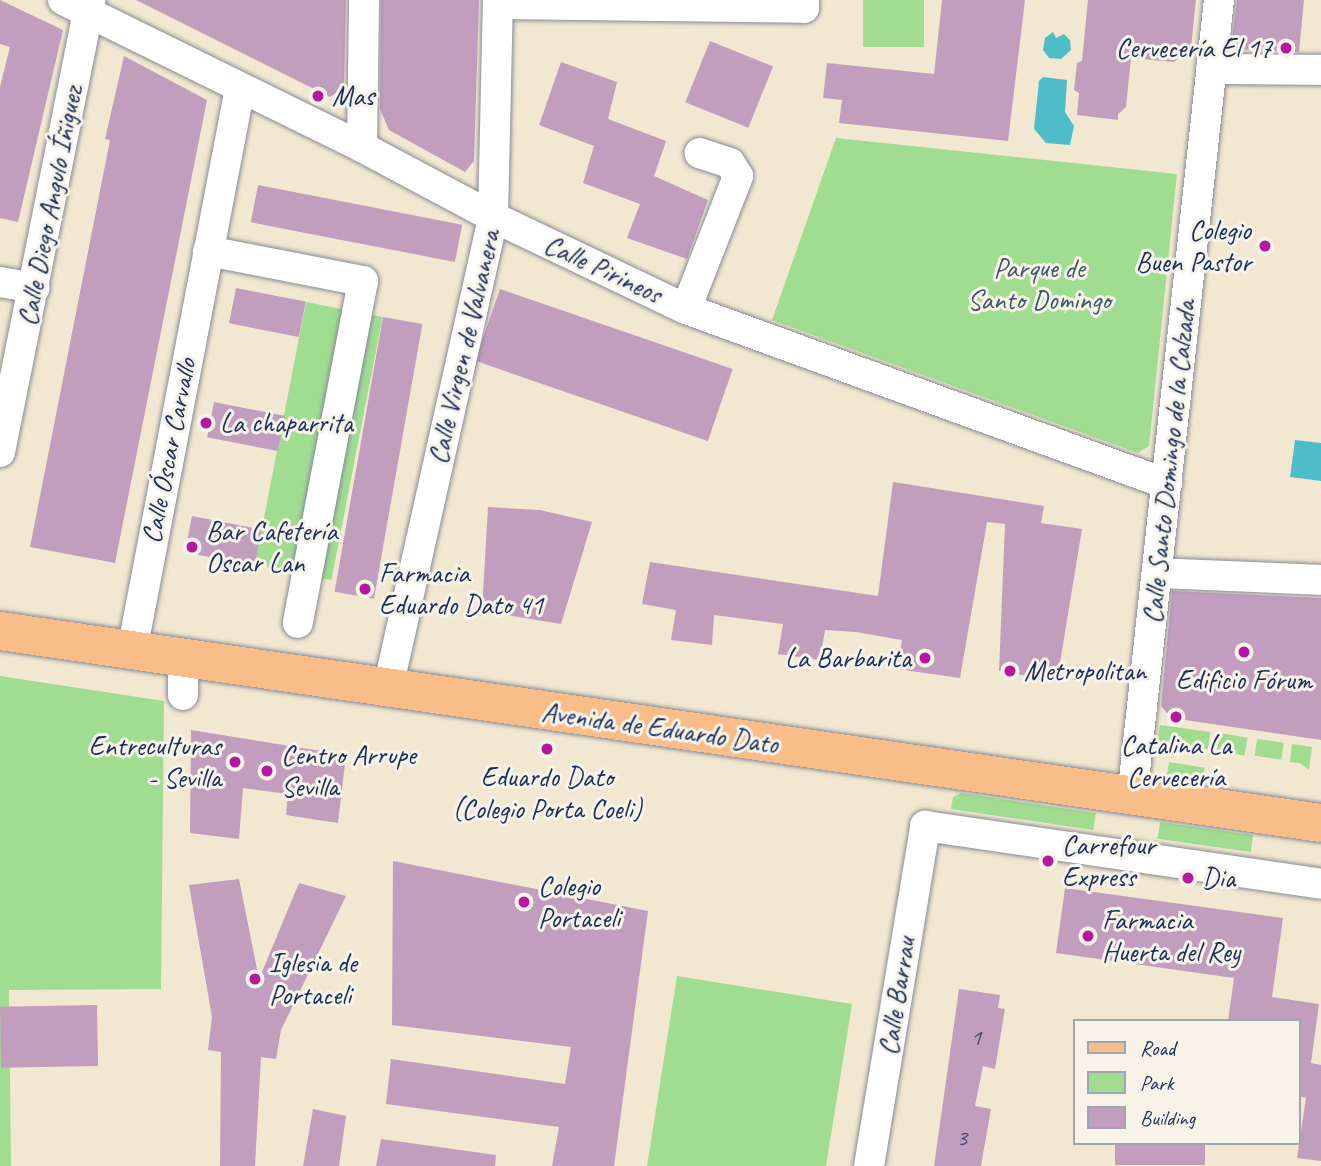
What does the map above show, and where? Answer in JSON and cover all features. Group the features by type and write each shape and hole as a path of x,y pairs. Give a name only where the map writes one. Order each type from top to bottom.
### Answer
{"main road":[{"name":"Avenida de Eduardo Dato","path":"0,631 132,651 183,676 388,688 1132,798 1321,823"}],"street":[{"path":"362,147 364,0"},
{"name":"Calle Santo Domingo de la Calzada","path":"1132,798 1219,0"},
{"path":"498,2 804,4"},
{"name":"Calle Virgen de Valvanera","path":"388,688 493,217 498,2"},
{"name":"Calle Pirineos","path":"80,4 240,88 362,147 493,217 686,309 1167,484"},
{"name":"Calle Diego Angulo Íñiguez","path":"0,452 34,288 80,4"},
{"path":"1211,69 1321,70"},
{"name":"Calle Óscar Carvallo","path":"132,651 240,88"},
{"path":"686,309 738,176 730,163 700,153"},
{"path":"208,251 363,281 298,623"},
{"path":"0,282 34,288"},
{"path":"1157,573 1321,580"},
{"name":"Calle Barrau","path":"869,1166 925,826 1321,884"},
{"path":"878,1112 887,1166"}],"green space":[{"path":"863,0 924,0 924,47 863,47"},
{"name":"Parque de Santo Domingo","path":"836,138 1177,174 1149,446 1138,453 772,320"},
{"path":"306,302 383,317 331,580 255,565"},
{"path":"0,676 164,701 161,989 9,990 11,1166 0,1166"},
{"path":"1160,725 1211,732 1208,749 1158,742"},
{"path":"1220,733 1248,738 1244,756 1217,751"},
{"path":"1257,739 1284,743 1281,760 1255,756"},
{"path":"1292,744 1312,747 1309,770 1300,763 1290,762"},
{"path":"1169,762 1205,768 1202,783 1166,778"},
{"path":"961,793 1096,813 1093,830 951,809 953,797"},
{"path":"1160,822 1253,835 1251,852 1158,839"},
{"path":"677,976 852,1004 826,1166 647,1166"}],"water":[{"path":"1053,32 1056,38 1064,34 1070,40 1071,50 1061,59 1049,58 1043,50 1045,38"},
{"path":"1043,77 1067,80 1065,112 1074,126 1070,145 1046,143 1034,129 1039,81"},
{"path":"1295,440 1321,443 1321,481 1290,477"}],"building":[{"path":"0,0 63,30 18,222 0,218 0,87 10,47 0,44"},
{"path":"136,0 346,0 344,88 330,97"},
{"path":"381,0 479,0 474,161 465,172 389,130 380,109"},
{"path":"942,0 1025,0 1008,141 839,123 842,100 823,98 827,63 934,74"},
{"path":"1088,0 1196,0 1190,57 1182,56 1174,62 1131,58 1126,107 1118,114 1118,120 1077,115 1079,93 1074,90 1077,63 1082,61"},
{"path":"1237,0 1304,0 1299,52 1231,49"},
{"path":"710,41 773,66 748,128 685,102"},
{"path":"124,56 207,100 115,563 30,547 110,140 105,139"},
{"path":"561,62 617,82 608,119 666,141 654,176 708,200 687,259 627,238 640,204 583,183 594,146 539,125"},
{"path":"258,185 462,225 455,262 251,222"},
{"path":"236,288 306,302 299,337 229,323"},
{"path":"500,289 733,369 708,441 475,361"},
{"path":"383,317 422,324 374,599 335,592"},
{"path":"214,402 285,416 278,451 207,437"},
{"path":"893,482 1044,506 1041,523 1082,529 1057,681 999,671 1005,524 987,522 960,678 897,669 902,640 856,632 825,630 820,660 778,654 783,624 714,615 712,645 671,640 676,610 642,604 650,562 878,596"},
{"path":"488,507 540,510 592,522 561,624 482,611"},
{"path":"192,516 262,530 255,566 185,552"},
{"name":"Edificio Fórum","path":"1172,591 1321,598 1321,740 1171,718 1161,706"},
{"name":"Centro Arrupe Sevilla","path":"191,730 346,755 338,823 286,815 288,794 243,788 239,839 190,833"},
{"path":"393,861 648,911 614,1166 552,1166 559,1127 386,1104 391,1059 565,1084 571,1047 392,1025"},
{"name":"Iglesia de Portaceli","path":"239,879 259,979 299,883 346,896 281,1030 276,1059 261,1057 255,1166 220,1166 221,1052 208,1050 212,1017 189,885"},
{"path":"1065,888 1283,918 1272,997 1319,1004 1311,1063 1321,1065 1321,1161 1297,1158 1306,1098 1300,1096 1300,1019 1228,1019 1234,978 1056,953"},
{"path":"959,989 1000,995 998,1008 1005,1009 995,1069 983,1066 975,1106 991,1109 981,1166 934,1166"},
{"path":"97,1005 98,1066 1,1068 0,1007"},
{"path":"313,1109 346,1116 339,1166 303,1166"},
{"path":"381,1139 496,1155 495,1166 376,1166"},
{"path":"1115,1145 1205,1145 1205,1165 1115,1165"}],"place":[{"name":"Cervecería El 17","path":"1286,48"},
{"name":"Mas","path":"318,96"},
{"name":"Colegio Buen Pastor","path":"1265,246"},
{"name":"La chaparrita","path":"206,423"},
{"name":"Bar Cafetería Oscar Lan","path":"192,547"},
{"name":"Farmacia Eduardo Dato 41","path":"365,589"},
{"name":"Edificio Fórum","path":"1244,652"},
{"name":"La Barbarita","path":"925,658"},
{"name":"Metropolitan","path":"1010,671"},
{"name":"Catalina La Cervecería","path":"1176,717"},
{"name":"Eduardo Dato (Colegio Porta Coeli)","path":"547,749"},
{"name":"Entreculturas - Sevilla","path":"235,762"},
{"name":"Centro Arrupe Sevilla","path":"267,771"},
{"name":"Carrefour Express","path":"1048,861"},
{"name":"Dia","path":"1188,878"},
{"name":"Colegio Portaceli","path":"524,902"},
{"name":"Farmacia Huerta del Rey","path":"1088,936"},
{"name":"Iglesia de Portaceli","path":"255,979"}]}
